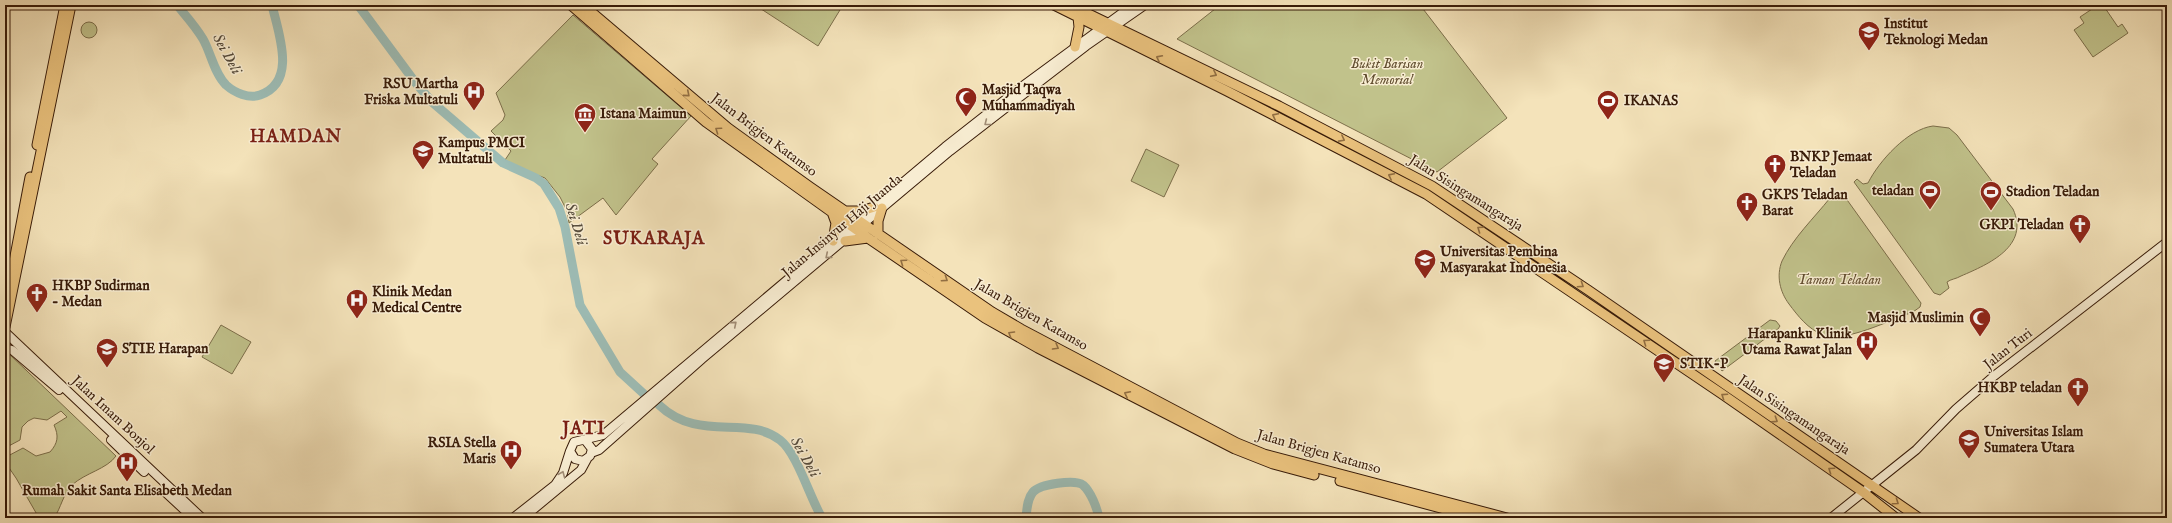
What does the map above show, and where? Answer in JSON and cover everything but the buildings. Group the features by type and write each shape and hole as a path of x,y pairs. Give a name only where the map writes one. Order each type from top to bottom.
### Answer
{"main road":[{"path":"5,285 65,5"},
{"path":"5,327 71,5"},
{"name":"Jalan Brigjen Katamso","path":"571,5 706,122 844,210 868,238 971,309 1021,339 1173,413 1264,454 1507,518"},
{"name":"Jalan Brigjen Katamso","path":"583,5 765,160 832,211 878,234 992,312 1235,449 1262,460 1478,518"},
{"name":"Jalan Sisingamangaraja","path":"1054,5 1078,17 1108,28"},
{"name":"Jalan Sisingamangaraja","path":"1070,5 1108,28 1229,87 1321,128 1432,186 1485,219 1919,518"},
{"path":"1108,28 1133,5"},
{"path":"1108,28 1145,5"},
{"path":"1075,47 1079,27 1078,17"},
{"name":"Jalan Insinyur Haji Juanda","path":"585,440 603,435 631,416 834,241 858,225 878,208 963,133 1075,47 1108,28"},
{"name":"Jalan Insinyur Haji Juanda","path":"878,208 1108,28"},
{"name":"Jalan Sisingamangaraja","path":"1229,87 1316,137 1426,194 1469,221 1863,492 1896,518"},
{"path":"1316,137 1321,128"},
{"path":"844,210 856,212 878,208 878,234"},
{"path":"832,211 836,223 834,241"},
{"name":"Jalan Insinyur Haji Juanda","path":"664,388 845,241 858,225"},
{"path":"845,241 868,238"},
{"name":"Jalan Turi","path":"1831,518 1916,450 1956,410 1990,380 2167,242"},
{"name":"Jalan Imam Bonjol","path":"5,332 187,508 193,518"},
{"name":"Jalan Imam Bonjol","path":"5,348 12,350 56,388 187,508 202,518"},
{"name":"Jalan Insinyur Haji Juanda","path":"523,518 582,470 589,456 600,450 631,416"},
{"path":"513,518 555,486 563,473 570,452 574,442 578,440 585,440 591,445 589,456 583,461 574,459 570,452"}],"green space":[{"path":"755,5 843,5 818,46"},
{"name":"Bukit Barisan Memorial","path":"1220,5 1420,5 1507,118 1437,172 1177,39"},
{"path":"2098,5 2103,5 2118,27 2122,24 2128,33 2093,57 2074,30 2084,23 2080,17"},
{"name":"Istana Maimun","path":"573,15 691,116 652,159 658,164 616,215 603,198 569,223 567,211 560,197 545,178 518,168 505,160 511,151 491,131 503,120 505,115 496,93"},
{"path":"89,22 96,27 97,30 92,37 89,38 82,33 81,30 86,23"},
{"name":"Stadion Teladan","path":"1933,126 1949,128 1957,135 2013,209 2017,222 2016,233 2004,252 1983,266 1947,282 1949,288 1940,295 1934,293 1854,182 1857,179 1863,184 1868,183 1879,165 1895,147 1923,128"},
{"path":"1146,149 1179,165 1164,197 1131,181"},
{"name":"Taman Teladan","path":"1837,194 1845,197 1921,303 1920,307 1913,312 1868,330 1832,337 1823,335 1813,329 1796,313 1783,294 1779,272 1782,261 1792,244 1830,198"},
{"path":"1770,320 1776,321 1780,326 1778,329 1722,371 1715,361"},
{"path":"221,325 251,342 232,374 202,357"},
{"path":"5,350 116,456 102,468 83,477 72,485 66,493 54,518 39,518 5,462 5,455 6,457 23,448 36,456 50,452 55,446 57,439 57,433 54,425 67,417 61,411 47,420 34,418 28,421 22,427 20,440 5,448"}],"waterway":[{"name":"Sei Deli","path":"177,5 203,39 218,75 226,85 247,96 260,95 272,89 279,79 282,68 281,42 272,5"},
{"name":"Sei Deli","path":"358,5 415,82 432,102 503,163 536,178 544,184 559,208 565,227 580,305 620,372 644,394"},
{"name":"Sei Deli","path":"659,405 674,416 690,423 706,426 753,429 767,433 780,440 786,446 798,465 822,518"},
{"name":"Sei Deli","path":"1026,518 1028,501 1033,492 1043,487 1066,482 1079,483 1086,488 1093,500 1099,518"}],"place":[{"name":"Institut Teknologi Medan","path":"1869,52"},
{"name":"RSU Martha Friska Multatuli","path":"474,112"},
{"name":"Masjid Taqwa Muhammadiyah","path":"966,118"},
{"name":"IKANAS","path":"1608,120"},
{"name":"Istana Maimun","path":"585,134"},
{"name":"Kampus PMCI Multatuli","path":"423,170"},
{"name":"BNKP Jemaat Teladan","path":"1775,184"},
{"name":"teladan","path":"1930,210"},
{"name":"Stadion Teladan","path":"1991,212"},
{"name":"GKPS Teladan Barat","path":"1747,222"},
{"name":"GKPI Teladan","path":"2080,244"},
{"name":"Universitas Pembina Masyarakat Indonesia","path":"1425,280"},
{"name":"HKBP Sudirman - Medan","path":"37,314"},
{"name":"Klinik Medan Medical Centre","path":"357,320"},
{"name":"Masjid Muslimin","path":"1980,338"},
{"name":"Harapanku Klinik Utama Rawat Jalan","path":"1867,362"},
{"name":"STIE Harapan","path":"107,368"},
{"name":"STIK-P","path":"1664,384"},
{"name":"HKBP teladan","path":"2078,408"},
{"name":"Universitas Islam Sumatera Utara","path":"1969,460"},
{"name":"RSIA Stella Maris","path":"511,470"},
{"name":"Rumah Sakit Santa Elisabeth Medan","path":"127,482"}],"district":[{"name":"HAMDAN","path":"296,137"},
{"name":"SUKARAJA","path":"654,239"},
{"name":"JATI","path":"584,429"}]}
